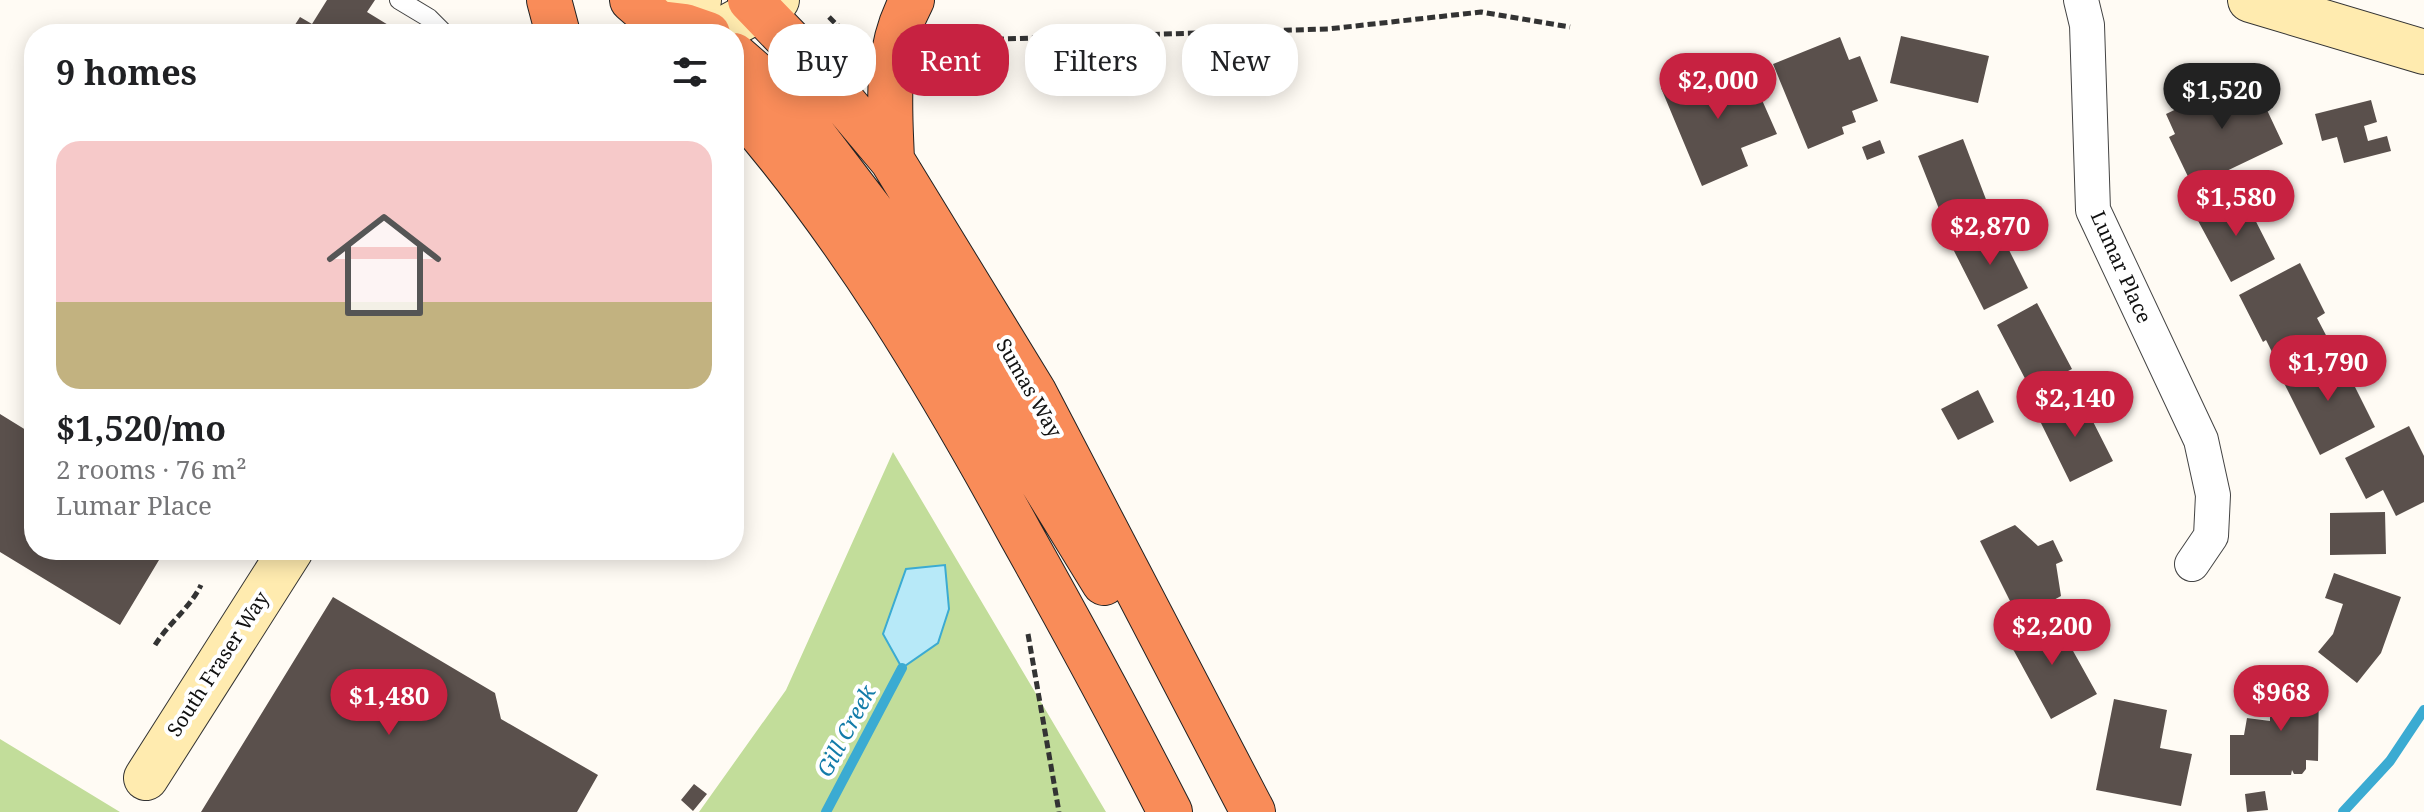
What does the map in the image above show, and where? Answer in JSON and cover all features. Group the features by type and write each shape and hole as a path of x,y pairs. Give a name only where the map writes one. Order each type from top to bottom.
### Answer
{"highway":[{"path":"549,0 555,24"},
{"path":"892,160 889,78 895,40 912,0"},
{"name":"Sumas Way","path":"762,3 892,160 1034,392 1245,796"},
{"path":"744,64 790,104 880,222 1109,592 1245,796"},
{"path":"751,139 891,309 957,418 1114,701 1170,812"}],"street":[{"path":"653,23 699,0"},
{"name":"Lumar Place","path":"2081,0 2087,25 2093,210 2201,440 2213,495 2211,536 2192,564"},
{"path":"2250,0 2424,52"},
{"path":"729,24 762,3"},
{"name":"South Fraser Way","path":"146,778 285,560"}],"lane":[{"path":"399,0 435,24"}],"path":[{"path":"1009,39 1328,29 1481,12 1570,27"},
{"path":"155,645 201,585"},
{"path":"1028,634 1059,812"}],"green space":[{"path":"893,452 1106,812 699,812 786,690"},
{"path":"0,739 120,812 0,812"}],"water":[{"path":"945,565 949,609 938,643 902,668 883,634 906,569"}],"building":[{"path":"327,0 375,0 367,12 387,24 312,24"},
{"path":"300,17 312,24 295,24"},
{"path":"1901,36 1989,56 1978,103 1890,83"},
{"path":"1840,37 1849,60 1860,56 1878,101 1852,111 1856,122 1842,127 1844,134 1808,149 1773,64"},
{"path":"1743,65 1758,103 1762,100 1777,134 1741,148 1748,166 1702,186 1661,88 1695,72 1698,79 1713,73 1716,77"},
{"path":"2250,74 2283,144 2193,187 2169,137 2175,134 2166,114"},
{"path":"2371,100 2377,122 2364,126 2368,141 2387,136 2391,151 2344,163 2337,137 2322,141 2315,114"},
{"path":"1963,139 1987,202 1943,219 1918,156"},
{"path":"1880,140 1885,153 1867,160 1862,147"},
{"path":"2242,194 2275,259 2231,282 2196,217"},
{"path":"1996,224 2028,288 1984,310 1952,247"},
{"path":"2300,263 2325,313 2317,318 2328,339 2278,364 2239,295"},
{"path":"2037,303 2072,369 2031,390 1997,325"},
{"path":"2337,351 2375,427 2320,455 2282,379"},
{"path":"1978,390 1994,422 1958,440 1941,409"},
{"path":"2080,396 2113,461 2070,482 2038,417"},
{"path":"0,414 24,429 24,560 159,560 120,625 0,552"},
{"path":"2409,426 2424,456 2424,502 2396,516 2383,490 2366,499 2345,458"},
{"path":"2385,512 2386,554 2330,555 2330,513"},
{"path":"2015,525 2038,546 2053,540 2063,561 2056,564 2061,596 2019,619 1980,541"},
{"path":"2334,573 2401,597 2381,653 2357,683 2318,652 2333,634 2343,604 2325,598"},
{"path":"333,597 495,693 501,719 598,775 577,812 201,812"},
{"path":"2053,615 2097,694 2051,719 2008,640"},
{"path":"2270,679 2319,679 2318,761 2306,760 2306,769 2302,774 2294,774 2292,770 2291,775 2230,775 2230,735 2244,735 2247,718 2270,721"},
{"path":"2114,699 2167,710 2160,748 2192,754 2181,806 2096,790"},
{"path":"694,784 707,794 693,811 681,800"},
{"path":"2265,791 2268,810 2247,812 2245,794"}],"waterway":[{"name":"Gill Creek","path":"826,812 902,668"},
{"path":"2343,812 2390,761 2424,710"}]}
